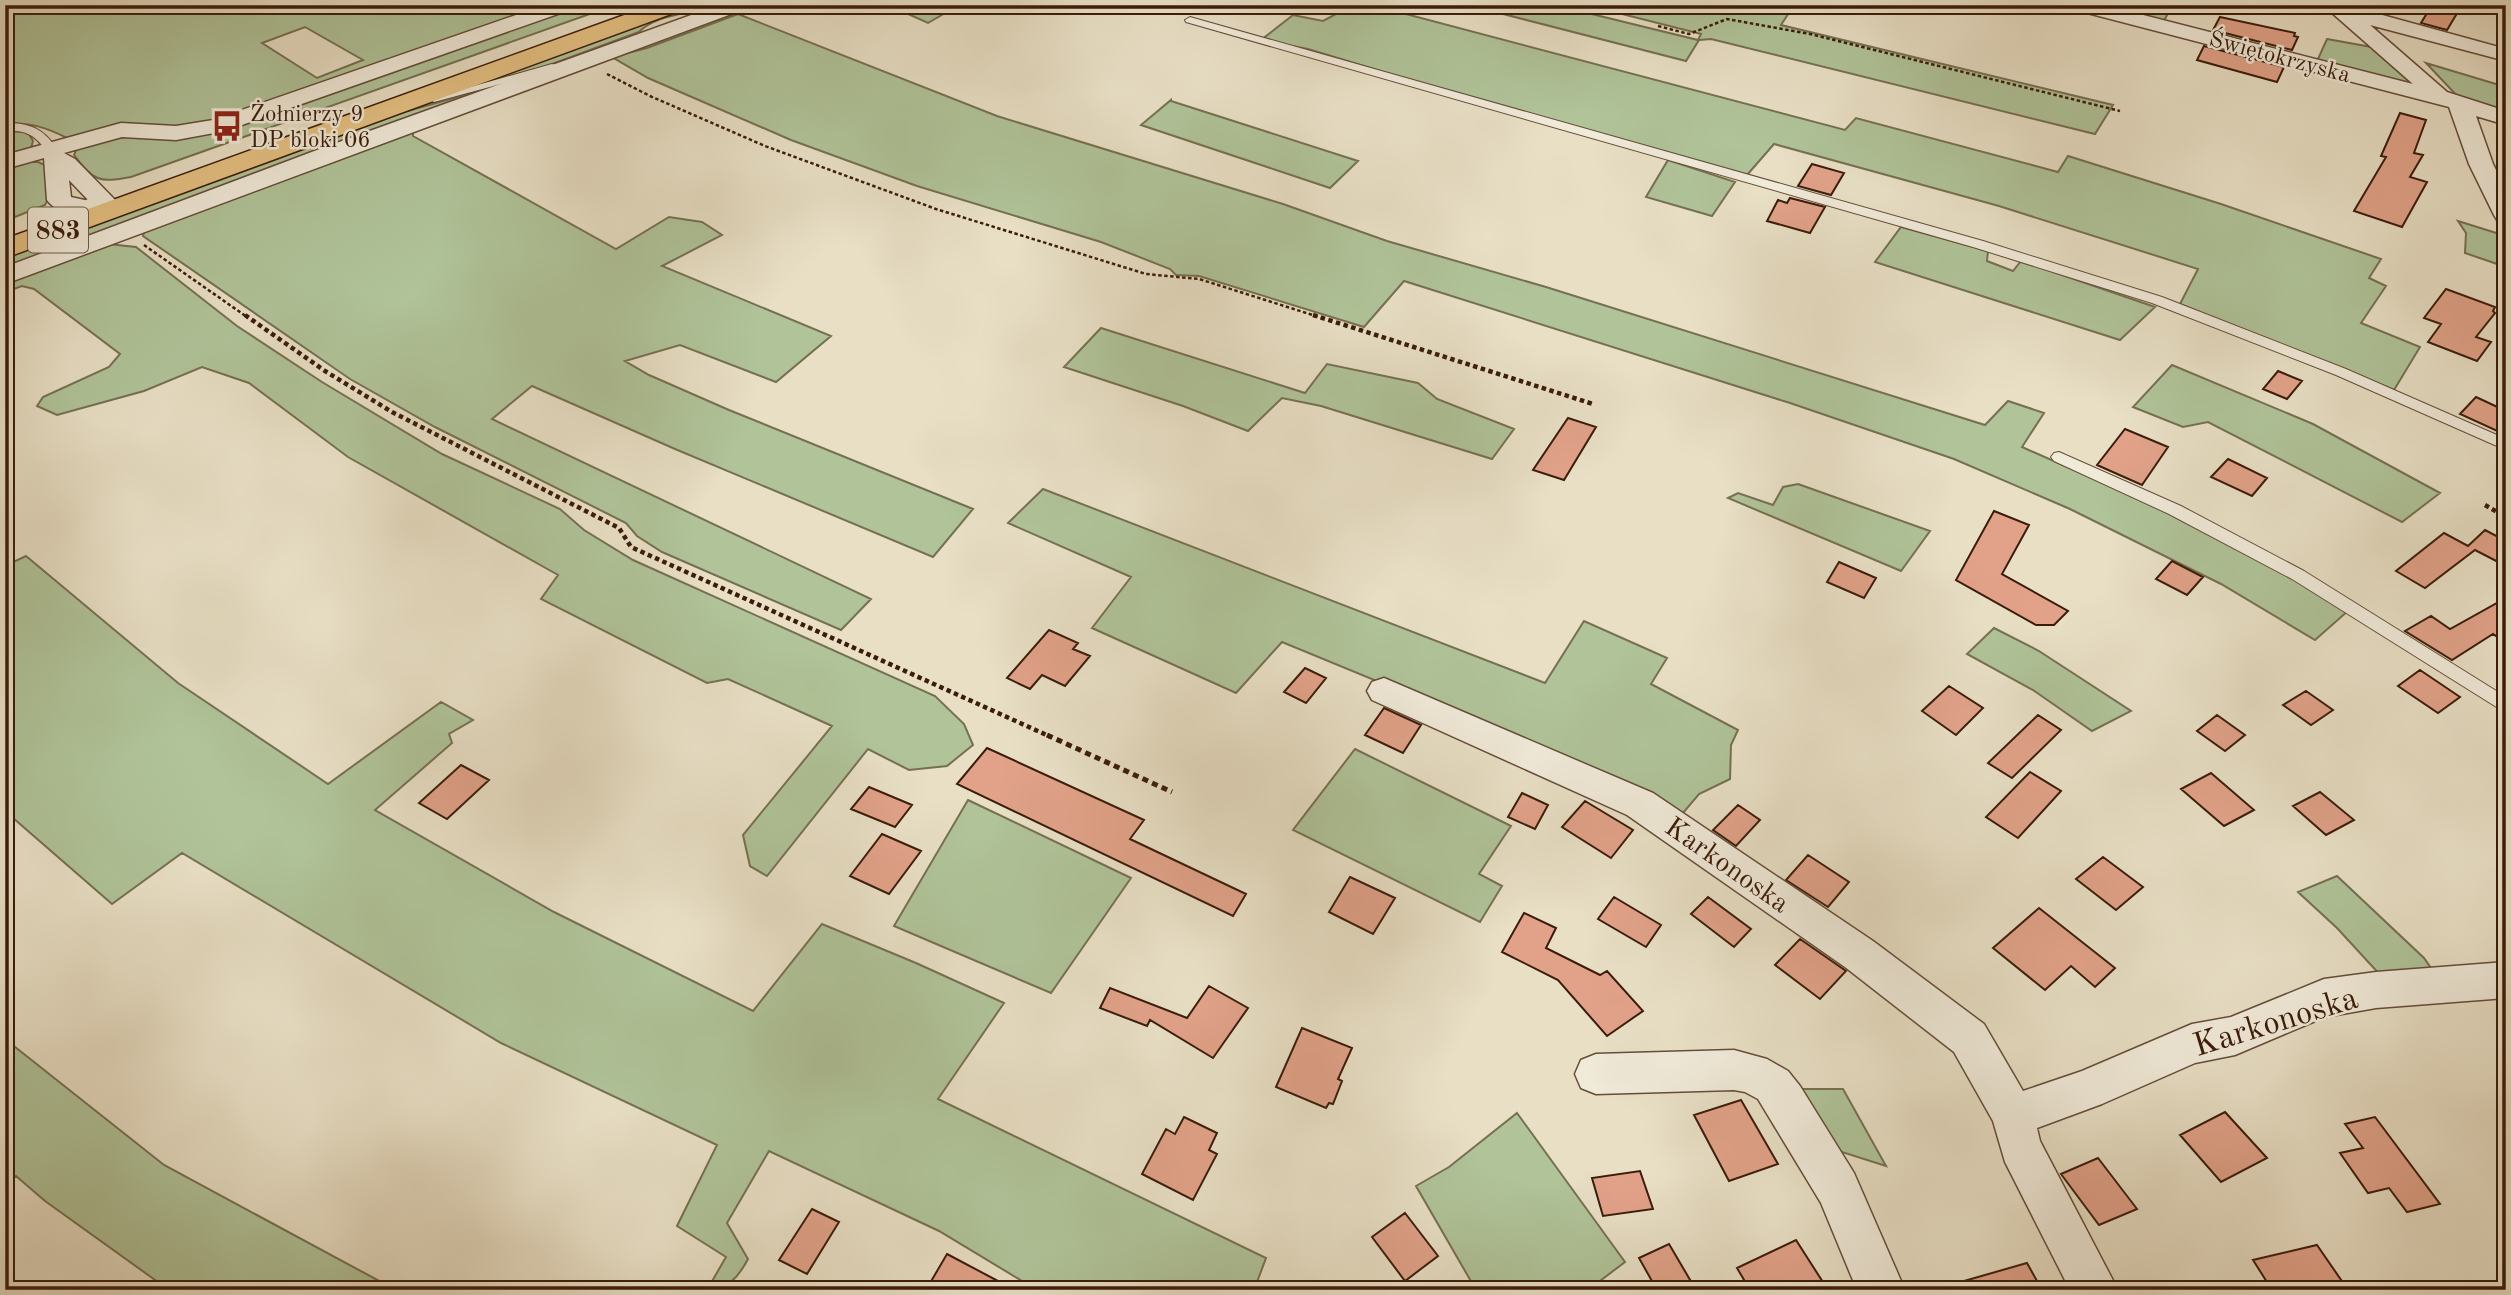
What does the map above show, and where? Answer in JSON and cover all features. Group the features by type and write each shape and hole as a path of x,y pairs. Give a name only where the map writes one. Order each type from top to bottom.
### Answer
{"highway":[{"name":"883","path":"7,241 97,210 631,5"},
{"name":"883","path":"7,241 373,115 674,5"}],"street":[{"path":"5,162 53,153 121,130 176,133 217,126 565,5"},
{"path":"5,276 97,210 607,53 738,5"},
{"name":"Świętokrzyska","path":"2079,5 2506,118"},
{"path":"2335,8 2463,111 2481,164 2506,215"},
{"path":"2335,8 2506,55"},
{"path":"53,153 59,200 97,210"},
{"name":"Karkonoska","path":"1384,691 1640,804 1859,954 1969,1038 2013,1115 2020,1147 2095,1290"},
{"name":"Karkonoska","path":"2013,1115 2087,1090 2192,1044 2235,1037 2277,1016 2324,998 2390,988 2506,980"},
{"path":"1596,1074 1734,1070 1752,1073 1773,1085 1838,1189 1864,1256 1882,1290"}],"lane":[{"path":"373,115 549,68 723,5"},
{"path":"1190,20 1978,244 2157,300 2341,372 2506,445"},
{"path":"5,127 36,131 43,135 53,153"},
{"path":"2059,457 2175,510 2298,575 2506,706"}],"path":[{"path":"1658,26 1689,33 1727,19 1810,34 2120,111"},
{"path":"607,53 604,72 650,96 765,146 936,209 1146,274 1199,279 1593,404"},
{"path":"97,210 325,371 392,412 619,528 631,547 1172,792"},
{"path":"2485,505 2506,517"}],"green space":[{"path":"5,5 554,5 210,124 67,138 37,126 5,122","holes":["305,27 363,60 317,78 262,43"]},
{"path":"574,5 615,5 131,177 111,180 98,178 74,155 77,148 113,137 222,132"},
{"path":"690,5 713,5 655,21 639,32 544,67 465,88"},
{"path":"888,5 959,5 928,23"},
{"path":"1320,5 1372,5 1845,130 1856,118 2058,172 2068,156 2221,204 2381,259 2369,278 2386,286 2361,323 2420,347 2394,390 2180,304 2198,269 1999,206 1774,144 1747,175 1489,104 1308,49 1261,40 1293,15 1323,21 1340,12"},
{"path":"1468,5 1555,5 1698,40 1701,34 1602,9 1605,5 1794,5 1781,25 2113,105 2095,134 1711,39 1699,40 1686,61"},
{"path":"2096,5 2172,5 2164,21"},
{"path":"738,14 997,116 1283,204 1387,241 1546,287 1985,425 2008,401 2044,413 2022,447 2158,507 2245,551 2349,610 2315,640 2221,584 2070,509 1954,459 1790,403 1404,281 1364,327 1199,276 1176,275 1170,269 1101,242 917,186 791,140 648,78 612,57 647,48"},
{"path":"2327,39 2377,48 2412,79 2410,86 2317,61"},
{"path":"2426,63 2506,87 2506,114 2460,99"},
{"path":"489,88 5,271 5,255 376,120"},
{"path":"1171,100 1358,161 1330,188 1141,125"},
{"path":"413,130 413,136 616,249 669,217 702,222 722,235 662,266 831,336 776,382 680,345 625,361 649,375 729,410 973,509 933,557 532,386 492,419 871,599 841,630 662,552 637,536 626,523 435,427 350,379 143,236 145,229"},
{"path":"5,131 28,132 33,141 31,149 5,157"},
{"path":"1668,160 1735,182 1712,216 1646,197"},
{"path":"24,162 45,165 50,196 45,205 5,221 5,167"},
{"path":"2458,221 2506,236 2506,267 2465,253 2466,233"},
{"path":"1901,227 1988,251 1987,261 2013,271 2021,261 2155,307 2120,340 1875,262"},
{"path":"108,244 136,247 237,326 322,382 442,454 560,509 584,530 633,560 935,696 964,724 973,745 947,766 909,770 868,749 767,876 750,866 743,835 832,726 728,679 707,683 541,599 558,575 348,457 249,383 202,367 144,391 57,415 37,406 43,397 109,367 120,354 34,289 22,286 5,292 5,281"},
{"path":"1101,328 1305,393 1327,364 1418,383 1437,399 1514,429 1492,459 1321,406 1282,398 1248,431 1183,406 1064,367"},
{"path":"2172,365 2313,424 2440,493 2402,522 2208,422 2183,427 2133,407"},
{"path":"1798,484 1930,531 1901,571 1728,498 1738,493 1773,505 1783,487"},
{"path":"1043,489 1545,683 1584,621 1667,658 1651,684 1738,730 1731,745 1730,779 1699,794 1683,813 1571,761 1282,642 1236,693 1092,628 1131,577 1008,523"},
{"path":"26,556 178,683 328,784 441,702 473,720 449,734 452,743 375,810 554,912 753,1011 822,924 1004,1003 938,1099 1266,1258 1254,1290 1037,1290 939,1231 769,1151 727,1223 748,1259 727,1285 707,1290 726,1257 677,1226 717,1145 501,1043 182,853 112,904 5,811 5,566"},
{"path":"1994,628 2039,651 2131,711 2092,731 2033,690 1967,654"},
{"path":"1355,749 1511,826 1479,874 1502,886 1480,922 1293,830"},
{"path":"968,800 1131,878 1051,993 894,926"},
{"path":"2337,876 2424,958 2433,971 2382,977 2337,928 2298,892"},
{"path":"5,1039 164,1165 396,1290 169,1290 45,1201 16,1176 5,1185"},
{"path":"1789,1089 1843,1089 1886,1166 1826,1147"},
{"path":"1517,1113 1625,1262 1588,1290 1476,1290 1416,1186 1449,1167"}],"building":[{"path":"2432,5 2462,5 2447,30 2421,23"},
{"path":"2220,17 2295,33 2294,36 2298,37 2292,50 2213,30"},
{"path":"2204,46 2284,67 2277,82 2197,60"},
{"path":"2400,113 2426,120 2414,153 2423,155 2410,177 2427,182 2402,227 2354,211 2386,157 2381,156"},
{"path":"1812,164 1844,173 1831,195 1798,186"},
{"path":"1790,198 1825,207 1810,233 1767,221 1778,200 1787,203"},
{"path":"2446,289 2495,307 2495,313 2476,337 2491,342 2477,361 2428,342 2441,324 2424,318"},
{"path":"2278,371 2302,381 2287,399 2263,389"},
{"path":"2476,397 2506,411 2506,435 2460,414"},
{"path":"1568,418 1596,427 1564,480 1533,470"},
{"path":"2125,429 2168,447 2142,485 2097,465"},
{"path":"2228,459 2267,478 2252,496 2211,477"},
{"path":"1994,511 2029,525 2002,574 2068,611 2054,625 2036,625 1956,580"},
{"path":"2485,530 2506,541 2506,566 2475,550 2425,588 2396,571 2444,533 2468,546"},
{"path":"2172,561 2203,577 2187,595 2156,579"},
{"path":"1839,562 1876,578 1864,598 1827,582"},
{"path":"2506,598 2506,643 2493,634 2452,660 2405,631 2431,616 2450,629"},
{"path":"1049,630 1078,643 1073,649 1090,656 1065,686 1042,675 1030,689 1007,678"},
{"path":"1305,668 1326,678 1306,703 1284,692"},
{"path":"2420,670 2460,697 2438,713 2398,686"},
{"path":"1949,686 1983,708 1956,735 1922,711"},
{"path":"2306,691 2333,710 2311,725 2283,705"},
{"path":"1384,708 1421,725 1403,753 1365,735"},
{"path":"2038,715 2061,730 2012,778 1988,763"},
{"path":"2217,715 2245,735 2225,751 2197,731"},
{"path":"987,748 1144,820 1130,839 1246,894 1233,916 957,784"},
{"path":"461,765 489,780 447,819 419,803"},
{"path":"2030,772 2061,791 2018,838 1986,817"},
{"path":"2211,773 2254,810 2224,826 2181,789"},
{"path":"869,787 912,805 895,827 851,809"},
{"path":"2320,792 2354,820 2326,835 2293,806"},
{"path":"1522,793 1548,805 1535,829 1508,817"},
{"path":"1585,801 1633,830 1611,858 1562,827"},
{"path":"1738,805 1760,820 1736,846 1713,830"},
{"path":"882,834 921,851 889,894 850,876"},
{"path":"1808,855 1849,882 1828,907 1786,880"},
{"path":"2103,857 2143,887 2116,910 2076,879"},
{"path":"1350,877 1395,898 1373,934 1329,912"},
{"path":"1614,897 1661,925 1646,947 1598,919"},
{"path":"1708,897 1751,929 1734,947 1691,914"},
{"path":"2039,908 2115,968 2095,987 2071,966 2045,990 1993,948"},
{"path":"1524,913 1556,928 1546,948 1600,975 1607,971 1643,1011 1607,1036 1558,980 1502,952"},
{"path":"1800,939 1846,971 1820,999 1775,965"},
{"path":"1209,986 1248,1008 1213,1058 1150,1020 1147,1026 1100,1008 1110,988 1187,1018"},
{"path":"1302,1028 1352,1048 1338,1079 1342,1081 1333,1104 1329,1103 1326,1108 1276,1087"},
{"path":"1741,1100 1778,1164 1729,1181 1694,1115"},
{"path":"2225,1112 2267,1158 2221,1182 2180,1135"},
{"path":"1184,1117 1217,1133 1209,1150 1217,1154 1193,1200 1142,1174 1166,1129 1175,1134"},
{"path":"2375,1117 2440,1204 2407,1212 2389,1188 2368,1193 2340,1153 2363,1148 2345,1124"},
{"path":"2098,1158 2137,1209 2099,1225 2061,1174"},
{"path":"1640,1171 1653,1209 1603,1216 1592,1178"},
{"path":"812,1209 839,1222 807,1274 779,1260"},
{"path":"1405,1213 1438,1256 1405,1281 1372,1237"},
{"path":"1796,1240 1828,1290 1750,1290 1737,1268"},
{"path":"1669,1244 1696,1290 1657,1290 1639,1258"},
{"path":"2317,1245 2348,1290 2272,1290 2253,1260"},
{"path":"947,1254 1015,1290 926,1290"},
{"path":"2027,1263 2042,1290 1958,1290 1957,1283"}],"place":[{"name":"Żołnierzy 9 DP bloki 06","path":"227,126"}]}
